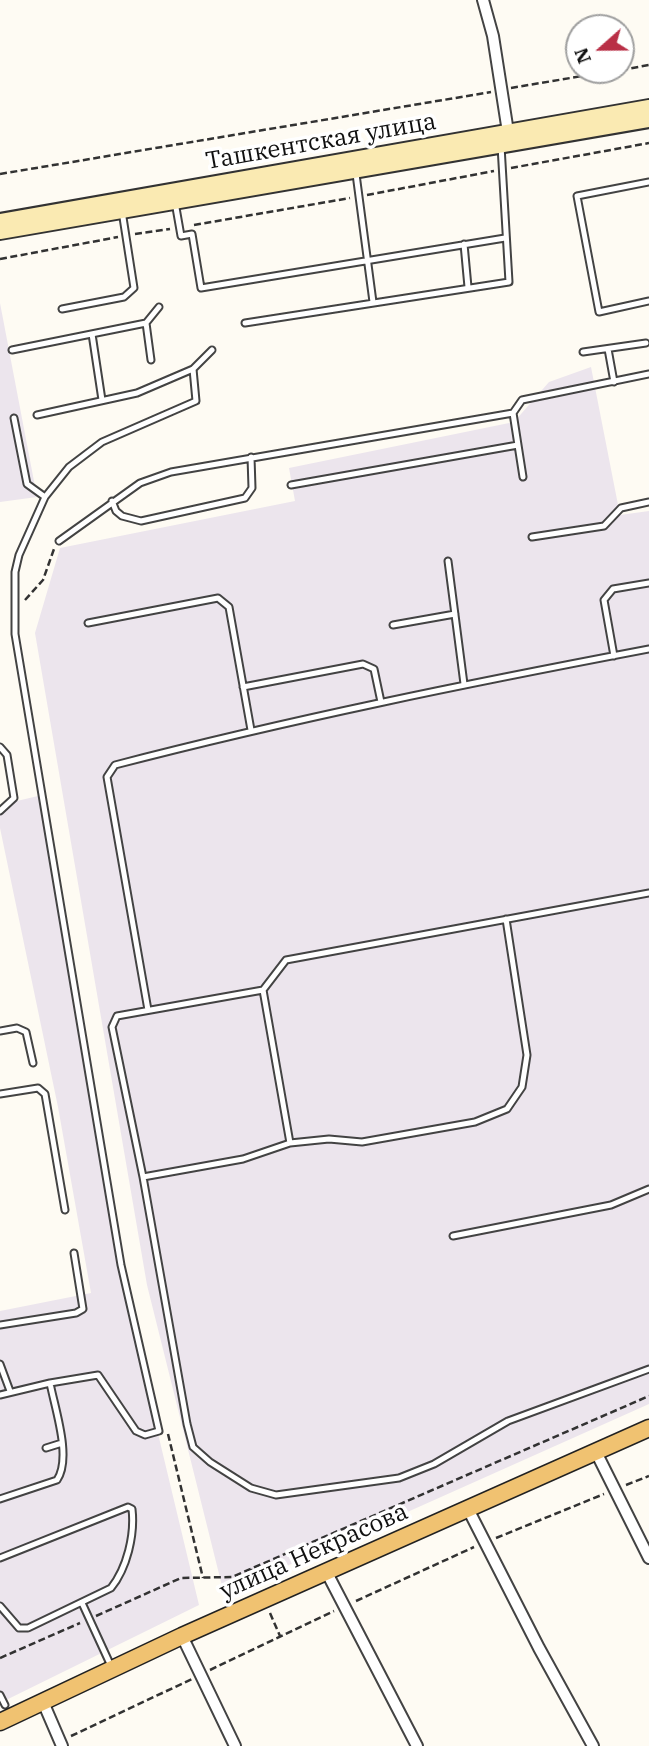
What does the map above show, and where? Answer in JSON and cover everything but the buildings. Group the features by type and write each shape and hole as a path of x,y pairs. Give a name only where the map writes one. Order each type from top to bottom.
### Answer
{"main road":[{"name":"Ташкентская улица","path":"0,232 356,171 507,141 649,107"},
{"name":"Ташкентская улица","path":"0,221 649,120"},
{"name":"улица Некрасова","path":"0,1722 182,1636 649,1428"}],"street":[{"path":"483,0 493,36 507,141"},
{"path":"596,1452 649,1559"},
{"path":"468,1509 593,1746"},
{"path":"326,1571 417,1746"},
{"path":"182,1636 235,1746"},
{"path":"43,1702 62,1746"}],"lane":[{"path":"245,323 509,282 502,170 507,141"},
{"path":"356,171 373,302"},
{"path":"649,182 578,195 599,312 649,301"},
{"path":"176,202 181,236 192,234 201,288 505,238"},
{"path":"62,309 124,297 134,288 122,211"},
{"path":"464,244 468,287"},
{"path":"12,350 146,323 159,307"},
{"path":"146,323 151,360"},
{"path":"92,334 102,400"},
{"path":"583,352 646,343"},
{"path":"608,349 614,382"},
{"path":"37,415 137,393 193,369 212,350"},
{"path":"0,1395 98,1375 136,1431 145,1435 159,1431 121,1265 15,634 15,572 19,555 45,497 69,467 102,442 196,401 193,369"},
{"path":"59,541 139,483 171,472 513,413 523,400 649,374"},
{"path":"513,413 523,477"},
{"path":"14,418 26,484 45,497"},
{"path":"291,485 518,445"},
{"path":"112,501 116,511 122,516 141,521 245,498 252,488 251,457"},
{"path":"532,537 604,526 621,508 649,502"},
{"path":"448,561 464,684"},
{"path":"614,656 604,600 613,589 649,583"},
{"path":"88,623 218,598 229,607 251,730"},
{"path":"393,625 455,614"},
{"path":"148,1010 107,777 115,765 251,730 464,684 649,649"},
{"path":"243,687 363,664 374,669 381,702"},
{"path":"0,747 8,755 14,798 0,811"},
{"path":"649,893 286,960 263,990 117,1016 112,1027 143,1177 187,1424 193,1447 210,1462 251,1488 276,1495 399,1478 435,1464 508,1422 649,1369"},
{"path":"143,1177 243,1159 290,1143 329,1139 362,1142 475,1122 507,1109 522,1087 527,1055 506,919"},
{"path":"263,990 290,1143"},
{"path":"0,1031 17,1028 26,1032 33,1063"},
{"path":"0,1094 37,1088 45,1094 65,1209"},
{"path":"453,1236 611,1205 649,1189"},
{"path":"0,1325 76,1313 83,1309 74,1253"},
{"path":"0,1364 10,1391"},
{"path":"0,1499 57,1480 62,1472 62,1443 50,1383"},
{"path":"46,1448 62,1443"},
{"path":"0,1558 128,1507 132,1510 127,1556 120,1577 111,1588 28,1628 19,1628 0,1606"},
{"path":"82,1603 112,1669"},
{"path":"0,1695 5,1705"}],"path":[{"path":"0,174 565,79"},
{"path":"0,259 359,197 649,143"},
{"path":"0,1658 181,1578 232,1577 649,1396"}],"shaded area":[{"path":"0,303 37,497 0,502"},
{"path":"591,367 620,515 649,511 649,1404 224,1594 147,1285 35,633 60,548 295,501 289,468 514,422 549,382"},
{"path":"38,796 127,1304 199,1605 0,1703 0,1311 91,1293 58,1107 0,828 0,805"}]}
